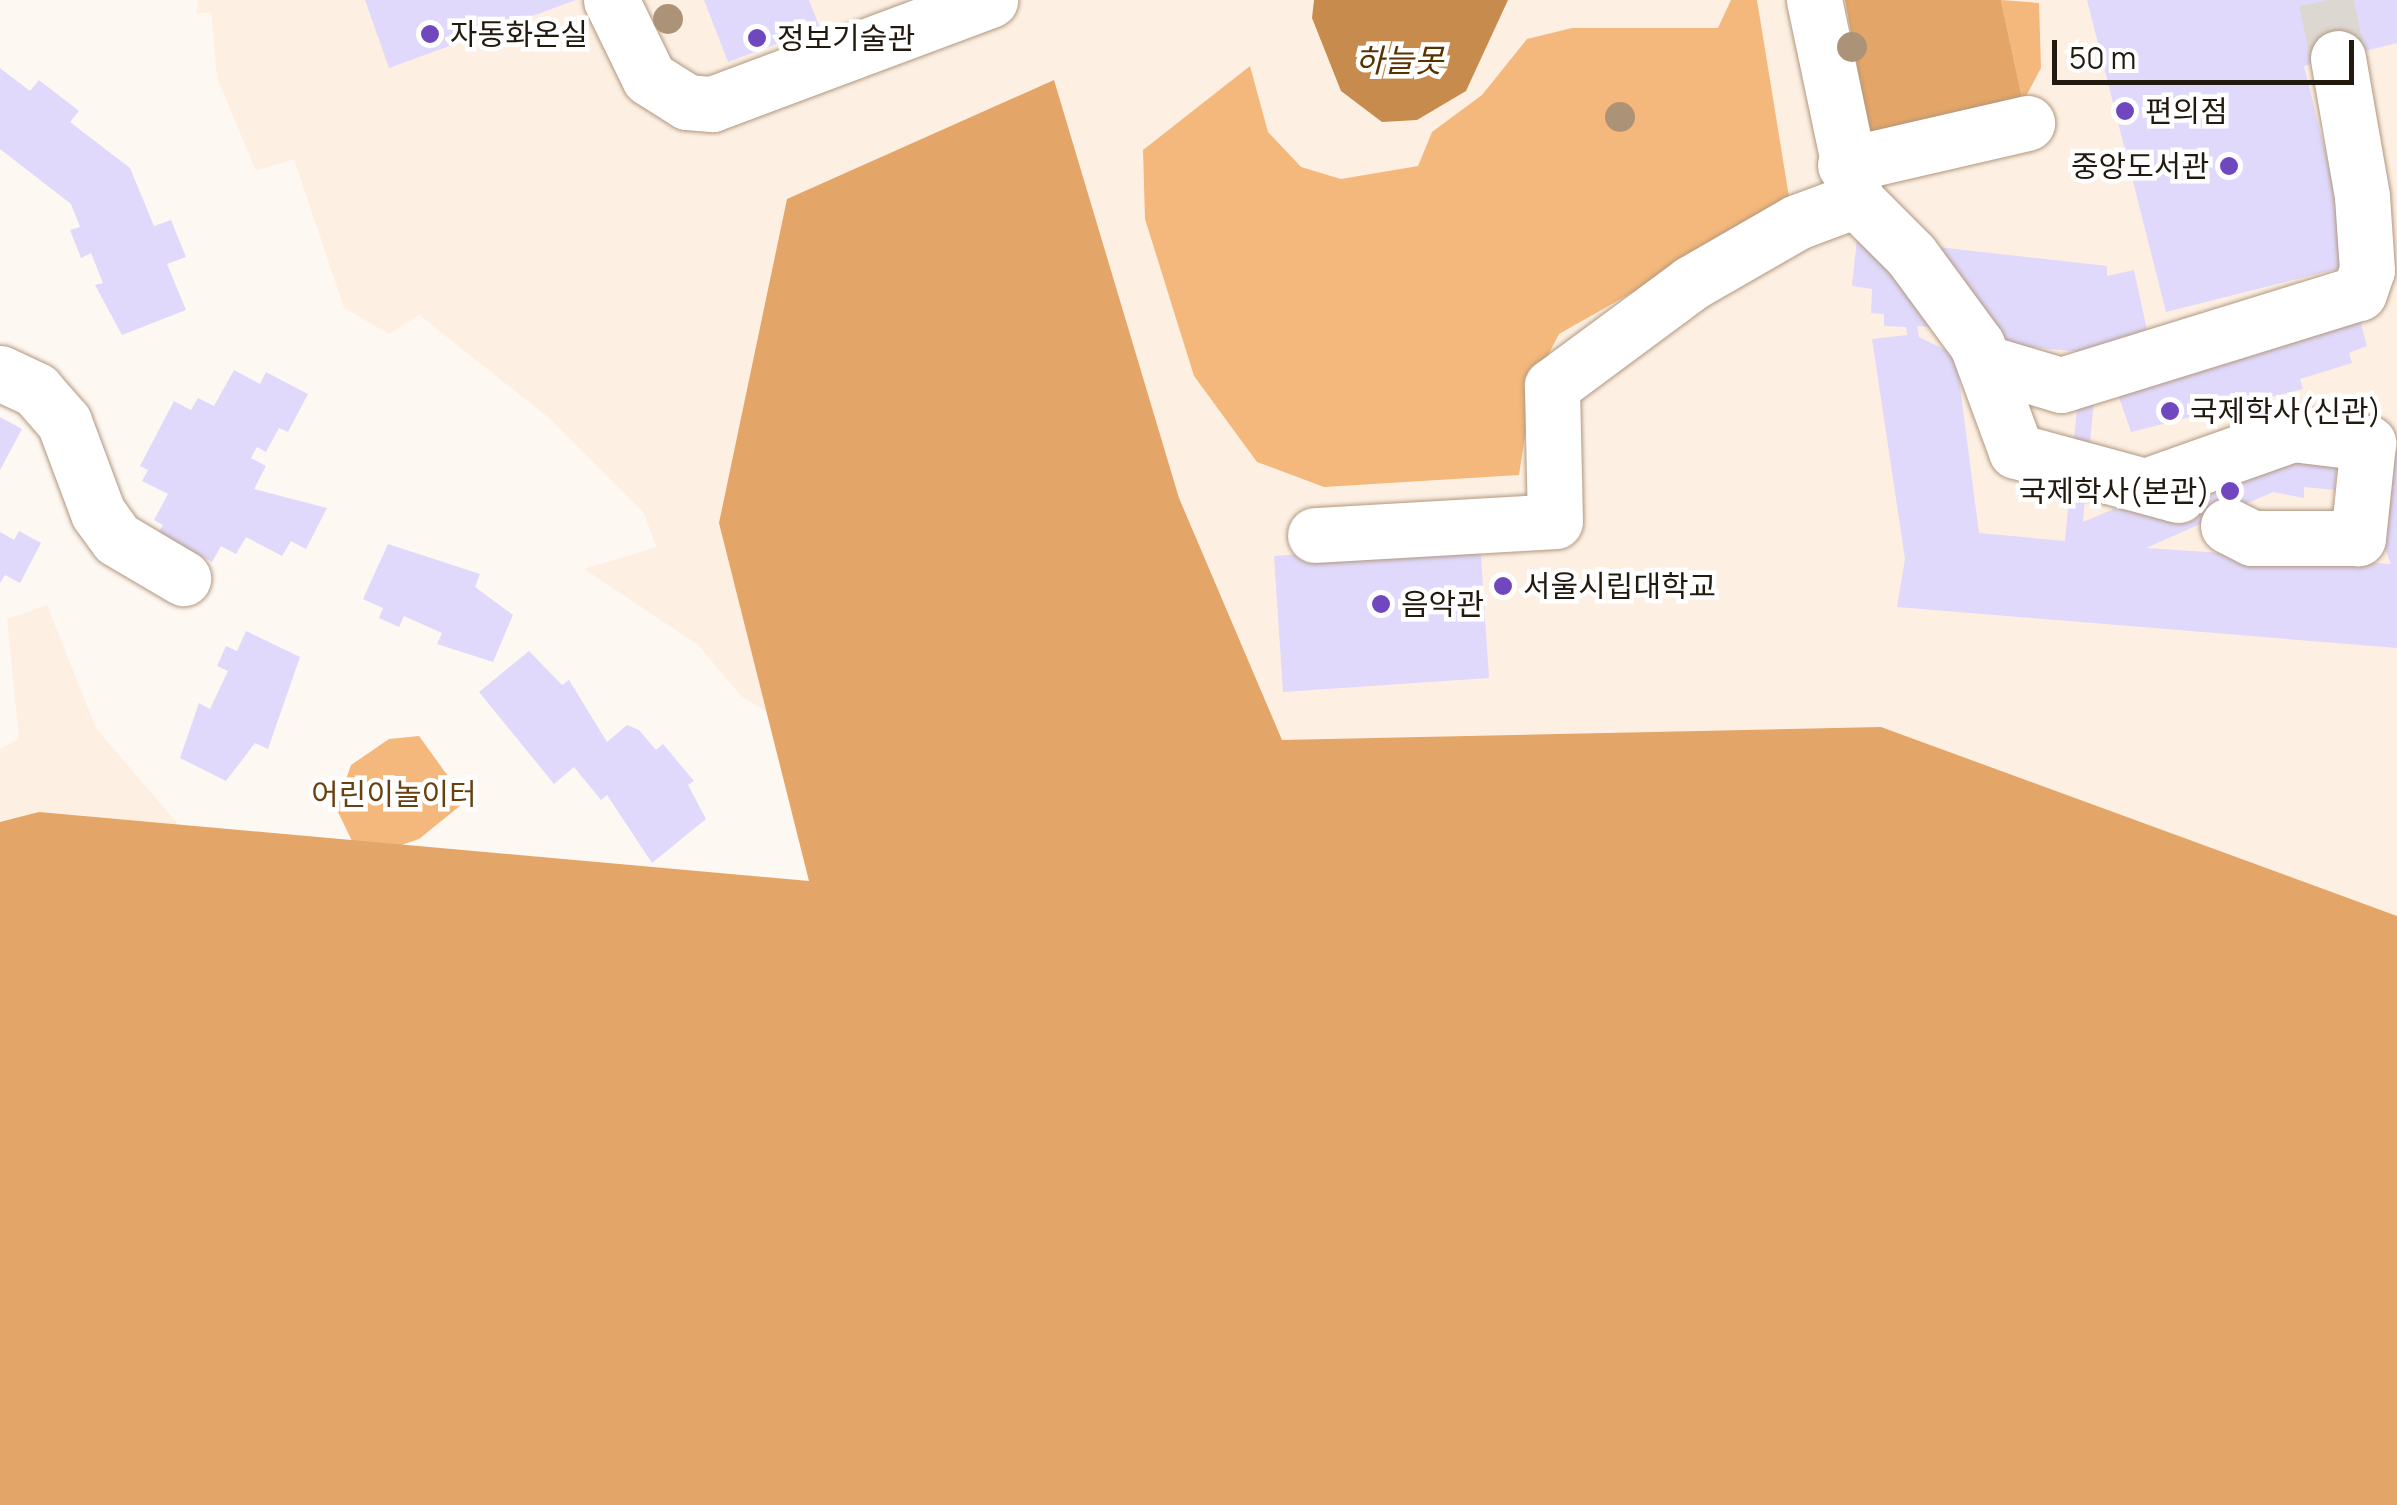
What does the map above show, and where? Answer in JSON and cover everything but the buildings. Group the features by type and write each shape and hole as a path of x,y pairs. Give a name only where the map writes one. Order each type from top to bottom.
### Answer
{"street":[{"path":"611,0 650,78 687,102 712,104 990,0"},
{"path":"1814,0 1850,183 1911,255 1986,363 2016,450 2166,489 2292,434 2382,428 2358,538 2252,538 2228,526"},
{"path":"1986,363 2061,385 2359,293 2367,270 2362,196 2338,58"},
{"path":"1315,535 1554,521 1552,386 1691,283 1797,222 1850,183 2027,123"},
{"path":"0,372 36,390 64,422 98,514 117,539 183,578"}],"shaded area":[{"name":"서울시립대학교","path":"198,0 2397,0 2397,1058 0,1088 0,749 19,739 7,619 47,605 96,728 183,830 840,971 799,731 741,696 698,645 584,569 656,547 644,513 548,417 419,315 389,334 344,308 294,159 256,171 217,78 211,12 196,14"},
{"path":"1845,0 2001,0 2023,102 1870,137"},
{"path":"1054,80 1179,498 1282,740 1881,727 2397,916 2397,1505 0,1505 0,822 39,812 809,881 719,523 787,199"}],"green space":[{"path":"1731,0 1757,0 1790,203 1559,334 1533,384 1519,475 1324,487 1257,462 1194,376 1145,219 1143,150 1250,66 1268,132 1301,167 1341,179 1418,166 1432,132 1482,95 1527,39 1572,28 1718,28"},
{"path":"2001,0 2039,3 2041,68 2023,102"},
{"name":"어린이놀이터","path":"419,736 466,801 419,839 387,850 354,845 336,808 351,765 389,739"}],"water":[{"name":"하늘못","path":"1314,0 1508,0 1466,91 1417,120 1382,122 1341,91 1312,18"}],"tunnel":[{"path":"2326,0 2338,58"}],"place":[{"name":"자동화온실","path":"430,34"},
{"name":"정보기술관","path":"757,38"},
{"name":"편의점","path":"2125,111"},
{"name":"중앙도서관","path":"2229,166"},
{"name":"국제학사(신관)","path":"2170,411"},
{"name":"국제학사(본관)","path":"2230,491"},
{"name":"서울시립대학교","path":"1503,586"},
{"name":"음악관","path":"1381,604"}]}
